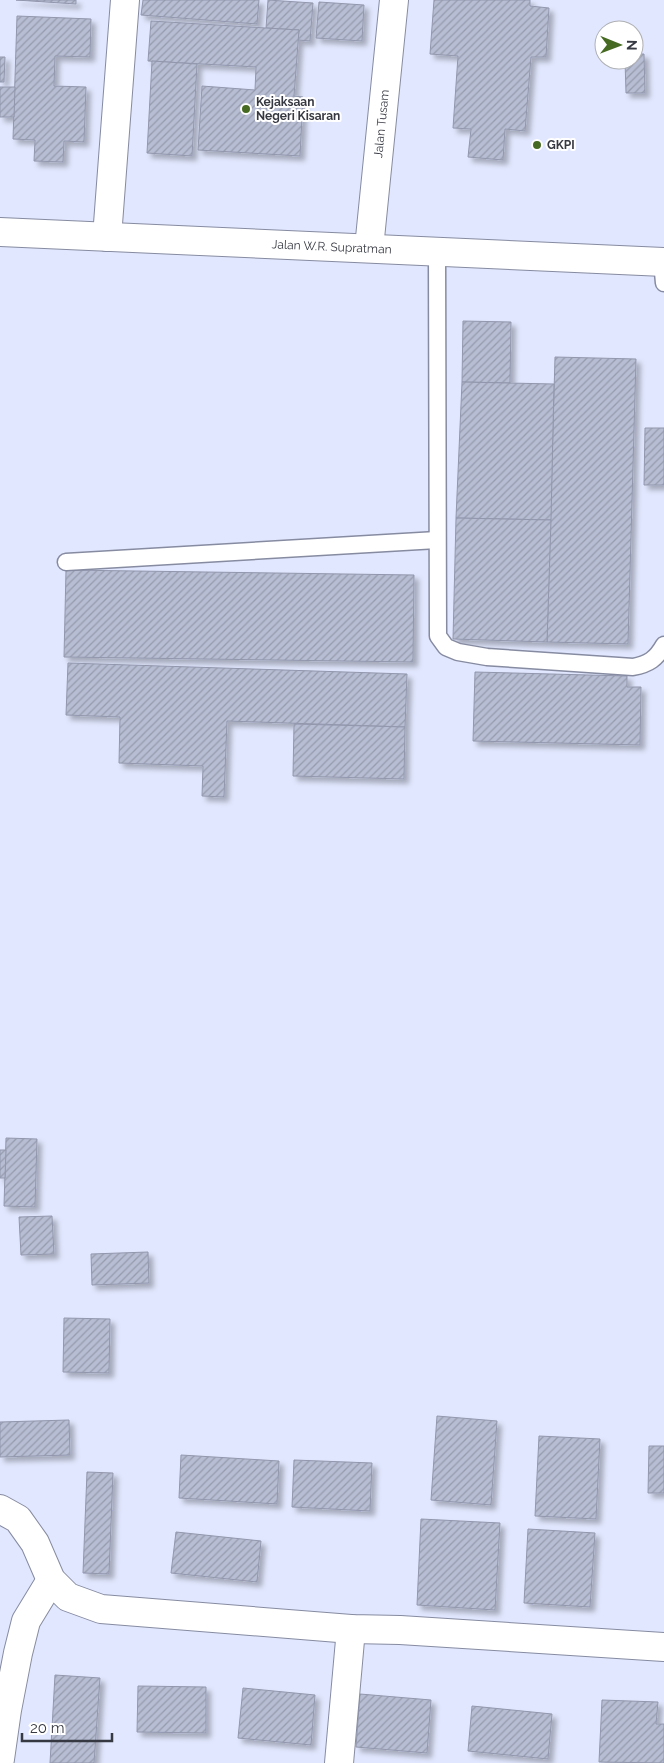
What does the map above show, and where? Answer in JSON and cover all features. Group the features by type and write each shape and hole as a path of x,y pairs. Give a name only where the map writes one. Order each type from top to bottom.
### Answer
{"street":[{"path":"107,237 125,0"},
{"name":"Jalan Tusam","path":"369,248 394,0"},
{"name":"Jalan W.R. Supratman","path":"0,232 369,248 663,269"},
{"path":"0,1509 18,1519 35,1543 50,1580 68,1597 101,1610 350,1629 400,1630 664,1648"},
{"path":"0,1760 7,1710 26,1621 50,1580"},
{"path":"339,1763 350,1629"}],"lane":[{"path":"437,252 438,636 446,647 458,652 487,657 633,667 649,664 659,654 664,645"},
{"path":"66,562 437,540"}],"building":[{"path":"16,0 76,0 76,4"},
{"path":"143,0 259,0 257,24 141,15"},
{"path":"268,0 313,3 310,41 298,40 299,30 266,28"},
{"path":"434,0 530,0 530,6 549,8 546,57 531,57 525,131 505,129 503,160 468,157 471,129 453,128 458,56 430,54"},
{"path":"319,2 364,5 362,41 316,38"},
{"path":"17,16 91,19 90,57 55,56 54,86 86,87 84,142 64,141 63,162 34,161 35,140 13,139"},
{"path":"151,21 299,30 294,96 303,97 300,156 198,150 202,86 255,90 256,67 148,61"},
{"path":"644,54 645,93 626,93 625,70 644,70"},
{"path":"0,57 5,57 4,82 0,82"},
{"path":"152,61 197,64 192,156 147,153"},
{"path":"0,87 15,87 14,117 0,117"},
{"path":"463,321 511,322 510,383 462,382"},
{"path":"555,357 636,359 628,644 547,642"},
{"path":"462,382 554,384 551,520 456,518"},
{"path":"645,428 664,428 664,485 644,485"},
{"path":"456,518 551,520 547,642 453,639"},
{"path":"66,570 414,575 413,662 64,657"},
{"path":"68,663 407,674 405,727 227,721 224,797 202,796 203,766 119,763 120,717 66,715"},
{"path":"475,672 627,676 627,687 641,687 640,745 473,741"},
{"path":"294,724 405,727 404,779 293,776"},
{"path":"6,1138 37,1139 35,1207 4,1206"},
{"path":"0,1150 6,1150 5,1178 0,1178"},
{"path":"52,1216 54,1254 21,1255 19,1217"},
{"path":"148,1252 149,1283 92,1285 91,1254"},
{"path":"64,1318 110,1319 109,1373 63,1372"},
{"path":"437,1416 497,1421 491,1505 431,1500"},
{"path":"69,1420 70,1455 0,1457 0,1422"},
{"path":"539,1436 600,1439 596,1519 535,1516"},
{"path":"649,1446 664,1446 664,1493 648,1493"},
{"path":"181,1455 279,1461 277,1504 179,1498"},
{"path":"294,1460 372,1463 370,1511 292,1507"},
{"path":"87,1472 113,1473 109,1574 83,1573"},
{"path":"421,1519 500,1523 495,1610 417,1605"},
{"path":"528,1529 595,1533 590,1607 524,1603"},
{"path":"176,1532 261,1541 257,1582 171,1573"},
{"path":"55,1675 100,1678 94,1763 50,1763"},
{"path":"138,1686 206,1687 206,1733 137,1732"},
{"path":"243,1688 315,1695 311,1745 238,1738"},
{"path":"360,1694 431,1700 427,1753 356,1747"},
{"path":"602,1700 658,1702 656,1724 664,1724 664,1763 599,1762"},
{"path":"472,1706 552,1714 548,1759 468,1751"}],"place":[{"name":"Kejaksaan Negeri Kisaran","path":"246,109"},
{"name":"GKPI","path":"537,145"}]}
